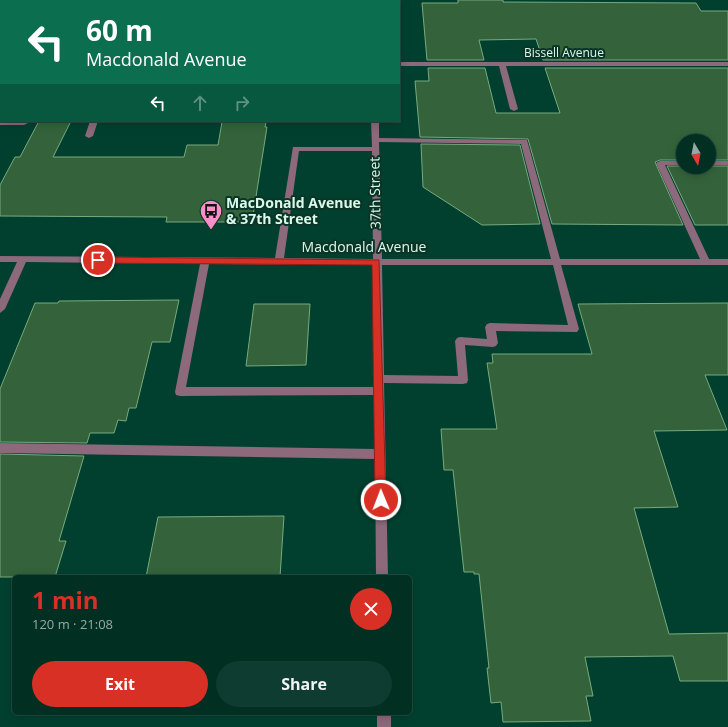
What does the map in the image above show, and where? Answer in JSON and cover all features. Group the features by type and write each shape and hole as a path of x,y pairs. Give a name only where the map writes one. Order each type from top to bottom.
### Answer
{"street":[{"name":"Bissell Avenue","path":"400,64 728,64"},
{"path":"502,64 514,109"},
{"path":"89,136 94,122"},
{"name":"37th Street","path":"375,122 382,575"},
{"path":"0,123 24,123"},
{"path":"375,140 524,142 574,329 490,327 493,343 460,341 462,380 379,379"},
{"path":"279,261 296,149 375,149"},
{"path":"676,163 660,163 706,262"},
{"path":"716,163 728,163"},
{"name":"Macdonald Avenue","path":"0,259 376,262 728,262"},
{"path":"0,309 23,259"},
{"path":"205,260 180,392 379,391"},
{"path":"0,448 380,454"},
{"path":"384,715 384,727"}],"building":[{"path":"458,0 503,0 503,2 696,3 701,11 728,11 728,60 543,60 536,39 479,40 484,60 427,60 422,3 458,3"},
{"path":"428,68 485,68 496,113 560,113 545,68 728,68 728,160 716,160 716,134 676,134 676,160 660,160 655,162 683,225 552,224 528,139 420,137 415,81 429,81"},
{"path":"38,122 70,122 53,157 184,157 187,145 218,145 222,122 266,122 265,127 267,127 252,222 166,222 167,217 0,216 0,185 15,157 20,157"},
{"path":"421,144 520,145 540,224 482,225 423,187"},
{"path":"667,166 676,166 676,174 716,174 716,166 728,166 728,225 695,225"},
{"path":"179,300 170,342 152,342 136,408 129,408 126,421 118,420 114,433 90,433 87,443 0,442 0,389 35,303 58,303 59,301"},
{"path":"728,303 728,375 705,375 727,430 654,431 678,507 634,508 669,634 728,633 728,681 680,681 673,656 585,657 593,696 586,696 591,721 503,722 501,702 491,703 487,668 489,668 479,574 474,574 474,572 464,572 453,470 444,470 441,429 497,429 487,363 493,363 492,354 592,354 578,304"},
{"path":"254,304 310,304 306,365 246,366"},
{"path":"0,454 84,456 59,541 66,541 56,575 12,575 12,577 0,577"},
{"path":"284,516 280,575 146,575 158,517"}],"place":[{"name":"MacDonald Avenue & 37th Street","path":"211,230"}],"route":[{"path":"98,260 376,262 381,500"}]}
